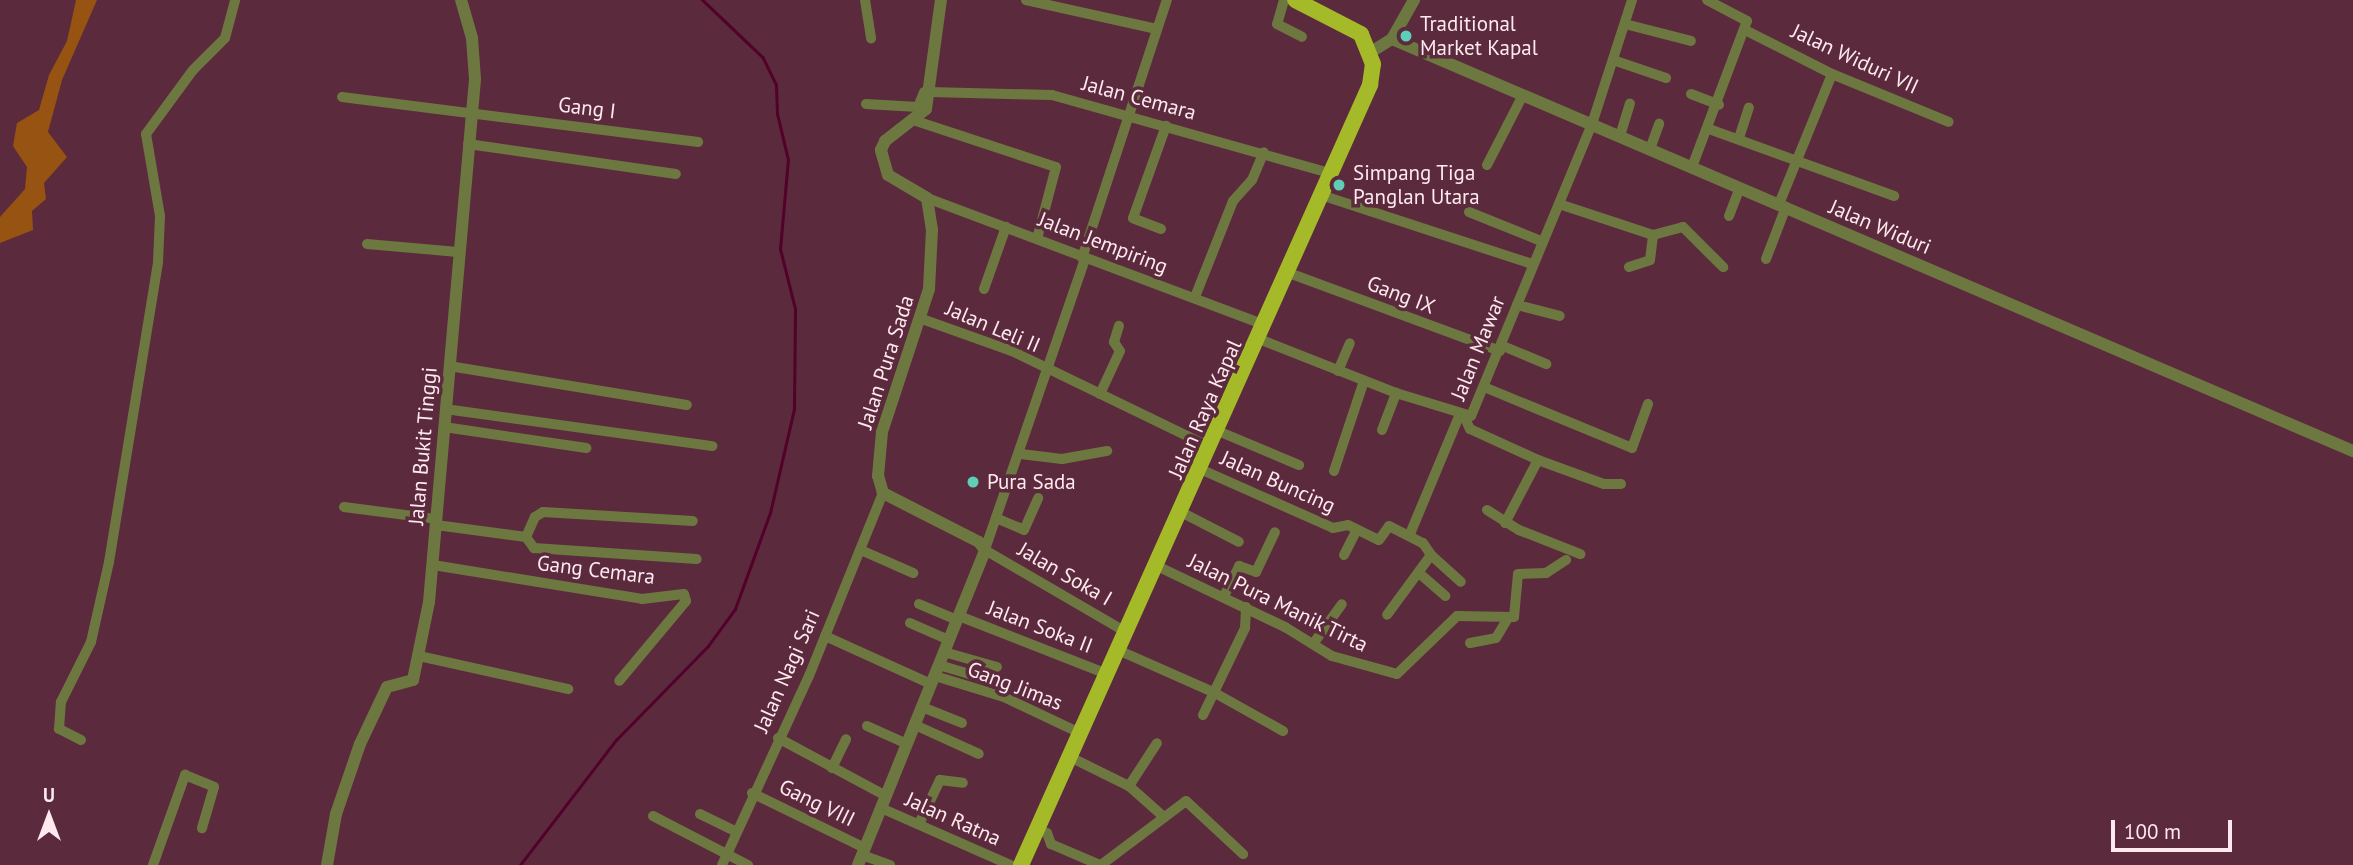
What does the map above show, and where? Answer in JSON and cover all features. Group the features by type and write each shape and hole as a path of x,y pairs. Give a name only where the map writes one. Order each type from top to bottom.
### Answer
{"highway":[{"path":"1306,2 1356,31 1371,52"},
{"name":"Jalan Raya Kapal","path":"1020,865 1334,175 1370,85 1371,52"}],"street":[{"path":"80,740 59,729 61,702 91,642 109,562 158,261 160,216 146,134 185,79 225,38 235,0"},
{"name":"Jalan Bukit Tinggi","path":"327,865 345,781 377,702 387,687 411,682 419,656 433,565 475,54 461,0"},
{"path":"864,0 871,39"},
{"path":"927,198 888,175 881,155 886,141 916,121 926,110 941,0"},
{"path":"1026,0 1084,9 1157,29"},
{"path":"865,856 1021,453 1167,0"},
{"path":"1284,0 1278,24 1302,37"},
{"path":"1371,52 1392,39 1414,0"},
{"name":"Jalan Mawar","path":"1262,332 1338,371 1462,417 1471,416 1502,348 1541,241 1592,124 1632,0"},
{"name":"Jalan Widuri VII","path":"1707,0 1745,19 1745,30 1832,74 1949,122"},
{"path":"1625,24 1691,41"},
{"path":"1692,167 1719,105 1745,30"},
{"name":"Jalan Widuri","path":"1392,39 2353,451"},
{"path":"1613,60 1666,78"},
{"path":"1766,259 1797,161 1832,74"},
{"path":"866,104 918,107 924,82 929,87"},
{"name":"Jalan Cemara","path":"929,87 1043,93 1264,152 1334,175"},
{"path":"1691,94 1719,105"},
{"path":"1488,165 1523,95"},
{"name":"Gang I","path":"342,97 698,142"},
{"path":"1620,136 1630,103"},
{"path":"1739,138 1749,108"},
{"path":"916,121 1056,167 1037,239"},
{"path":"1650,149 1659,124"},
{"path":"1161,229 1133,218 1166,126"},
{"path":"1709,129 1894,196"},
{"path":"468,144 676,174"},
{"path":"1195,297 1233,201 1252,180 1264,152"},
{"path":"1729,216 1740,188"},
{"path":"1324,196 1532,264"},
{"name":"Jalan Jempiring","path":"927,198 1195,297 1262,332"},
{"name":"Jalan Pura Sada","path":"883,493 878,476 882,432 922,319 931,266 927,198"},
{"path":"1559,204 1653,235 1683,227 1723,267"},
{"path":"1469,212 1541,241"},
{"path":"984,289 1006,227"},
{"path":"1629,267 1649,261 1653,235"},
{"path":"367,244 458,252"},
{"name":"Gang IX","path":"1289,273 1546,364"},
{"path":"1517,305 1560,316"},
{"name":"Jalan Leli II","path":"922,319 1012,351 1049,372 1210,447"},
{"path":"1100,394 1118,356 1114,342 1119,326"},
{"path":"1338,371 1350,343"},
{"path":"449,366 687,405"},
{"path":"1334,471 1364,381"},
{"path":"1484,387 1632,448 1648,404"},
{"path":"1382,430 1396,393"},
{"path":"446,409 712,446"},
{"path":"1462,417 1466,427 1538,460 1604,484 1621,484"},
{"path":"1461,582 1410,534 1462,417"},
{"path":"444,427 586,448"},
{"path":"1218,431 1299,465"},
{"path":"1021,453 1062,459 1107,451"},
{"path":"1505,523 1538,460"},
{"name":"Jalan Buncing","path":"1200,469 1333,528 1348,525 1379,540 1388,526 1410,534"},
{"path":"883,493 979,542 985,550"},
{"name":"Jalan Nagi Sari","path":"722,865 752,793 863,551 883,493"},
{"path":"996,517 1024,530 1038,498"},
{"path":"344,507 526,537 534,548 697,559"},
{"path":"1487,510 1505,523 1580,554"},
{"path":"526,537 535,517 543,512 693,521"},
{"path":"1181,512 1239,542"},
{"path":"1344,555 1357,530"},
{"path":"1224,596 1239,566 1256,572 1275,532"},
{"name":"Jalan Soka I","path":"985,550 1126,632"},
{"path":"1387,615 1419,573 1428,550"},
{"path":"863,551 913,573"},
{"path":"1471,643 1496,638 1507,620 1516,615 1518,574 1546,573 1566,560"},
{"name":"Gang Cemara","path":"433,565 642,599 684,594 686,601 620,681"},
{"name":"Jalan Pura Manik Tirta","path":"1157,566 1246,607 1318,647 1397,674 1457,616 1507,620"},
{"path":"1419,573 1445,596"},
{"name":"Jalan Soka II","path":"919,604 1107,674"},
{"path":"1318,647 1342,604"},
{"path":"1203,715 1246,625 1246,607"},
{"path":"910,623 947,646 998,667"},
{"path":"825,636 935,675 979,677"},
{"path":"1118,650 1215,693 1283,731"},
{"path":"419,656 568,690"},
{"name":"Gang Jimas","path":"935,675 1004,697 1080,733"},
{"path":"922,707 962,723"},
{"path":"915,725 979,754"},
{"path":"867,726 907,744"},
{"name":"Jalan Ratna","path":"778,738 832,768 919,824 1010,865"},
{"path":"832,768 846,738"},
{"path":"1129,786 1157,743"},
{"path":"1070,757 1129,786 1161,814"},
{"path":"153,865 185,775 214,788 202,828"},
{"path":"919,824 940,780 963,783"},
{"name":"Gang VIII","path":"752,793 865,856"},
{"path":"1037,829 1047,833 1051,844 1097,864 1161,814 1188,801 1243,853"},
{"path":"701,814 737,832"},
{"path":"653,816 748,865"},
{"path":"865,856 896,865"},
{"path":"865,856 890,865"}],"shaded area":[{"path":"76,0 97,0 62,80 48,132 67,157 44,183 46,199 32,211 33,230 0,243 0,217 25,189 27,167 13,146 17,123 39,110 49,75 67,41"}],"waterway":[{"path":"520,865 616,740 708,646 735,609 770,513 794,409 795,309 780,249 788,160 777,114 776,85 763,58 702,0"}],"place":[{"name":"Traditional Market Kapal","path":"1406,36"},
{"name":"Simpang Tiga Panglan Utara","path":"1339,185"},
{"name":"Pura Sada","path":"973,482"}]}
